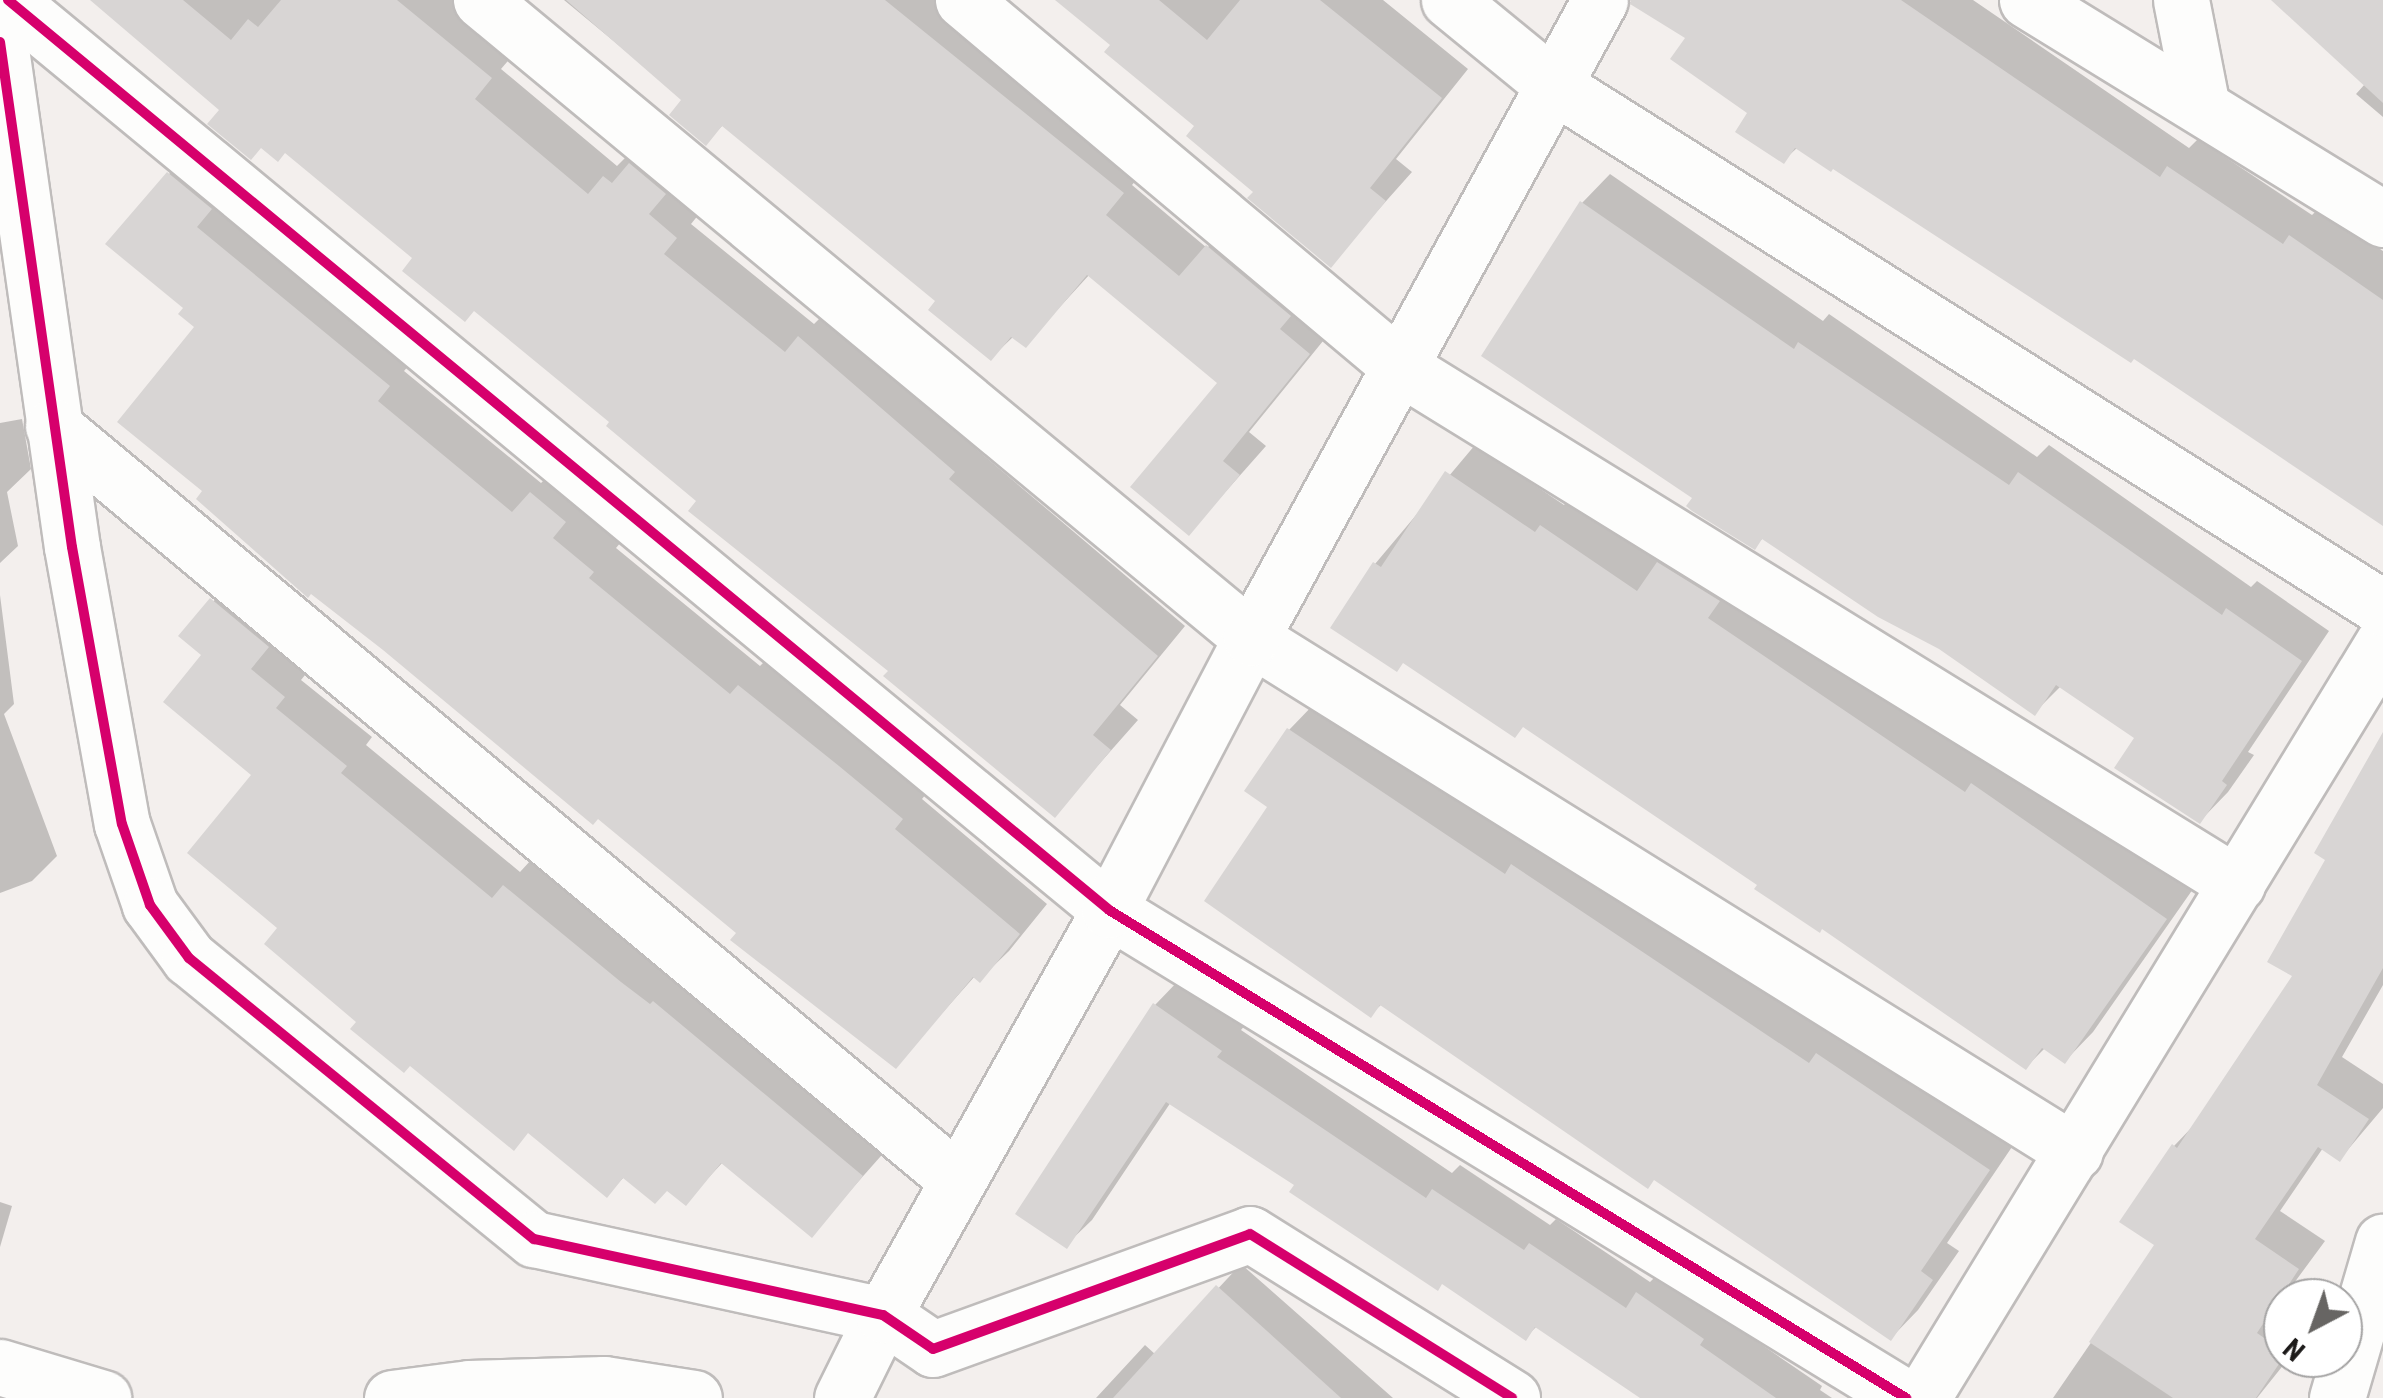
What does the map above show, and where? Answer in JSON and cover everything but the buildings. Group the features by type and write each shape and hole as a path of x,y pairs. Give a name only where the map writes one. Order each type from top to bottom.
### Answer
{"street":[{"path":"8,0 1109,910 1906,1398"},
{"path":"481,0 1251,638 2075,1152"},
{"path":"963,0 1400,367 2237,884"},
{"path":"1450,0 1554,84 2383,608"},
{"path":"842,1398 882,1315 1109,910 1251,638 1600,0"},
{"path":"2027,0 2383,218"},
{"path":"2181,0 2202,107"},
{"path":"0,42 53,426 122,824 150,905 189,958 534,1239 882,1315 933,1349 1250,1234 1512,1398"},
{"path":"53,426 956,1179"},
{"path":"1922,1398 2383,643"},
{"path":"2337,1398 2383,1242"},
{"path":"0,1367 104,1398"},
{"path":"392,1398 468,1388 604,1384 694,1398"}],"cycle path":[{"path":"8,0 1109,910 1906,1398"},
{"path":"0,42 72,547 122,824 150,905 189,958 534,1239 883,1315 933,1349 1250,1234 1512,1398"}]}
